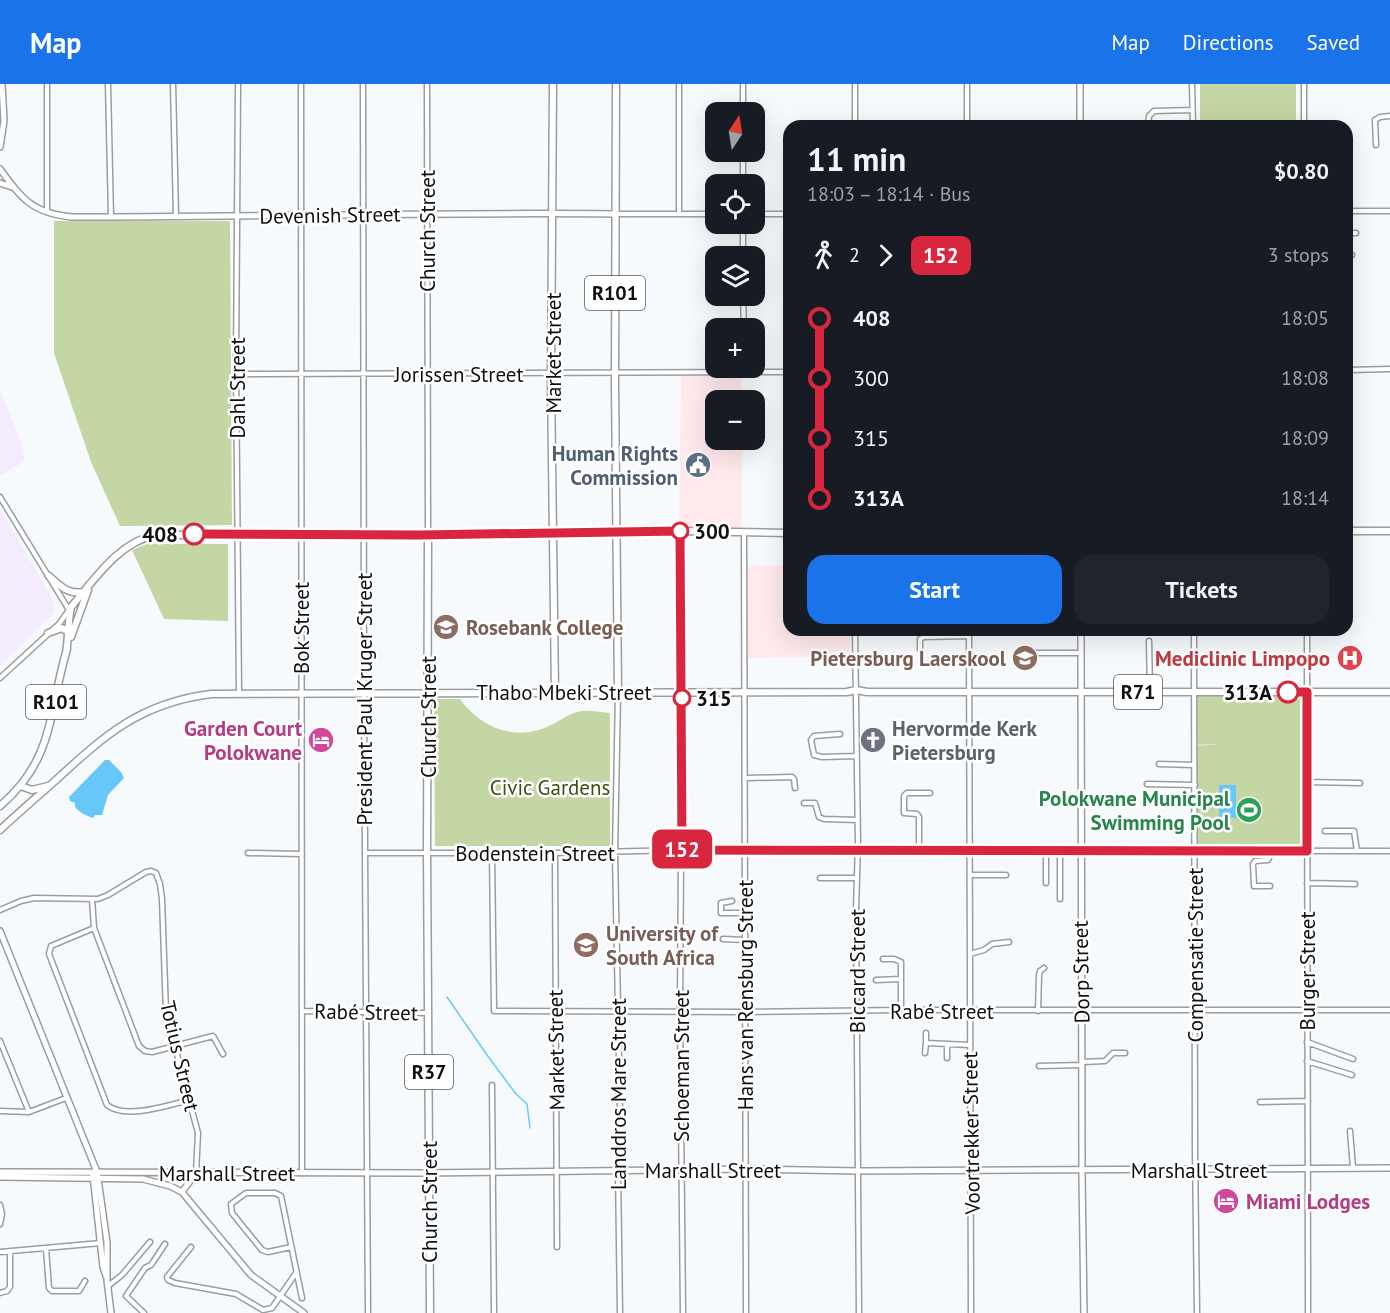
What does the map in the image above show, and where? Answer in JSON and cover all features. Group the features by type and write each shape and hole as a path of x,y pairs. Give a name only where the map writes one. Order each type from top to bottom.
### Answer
{"main road":[{"name":"Market Street","path":"553,84 552,374 555,693"},
{"name":"Landdros Mare Street","path":"616,84 615,373 618,692"},
{"path":"553,534 680,531 783,533"},
{"path":"1353,531 1390,531"},
{"name":"R101","path":"0,807 21,786 37,762 47,738 69,637 69,610 124,547 146,537 171,534 553,534"},
{"name":"Church Street","path":"428,535 427,852 430,1313"},
{"path":"49,576 67,591 84,592"},
{"name":"R101","path":"66,653 89,586"},
{"path":"48,633 62,628 68,632 69,637"},
{"name":"Thabo Mbeki Street","path":"0,830 101,739 140,714 195,696 239,693 856,690 867,692 1390,692"},
{"path":"21,786 32,790 51,784"}],"street":[{"path":"0,147 4,121 2,84"},
{"path":"47,84 47,213"},
{"path":"108,84 111,217"},
{"path":"173,84 176,216"},
{"name":"Dahl Street","path":"238,84 236,374 239,693"},
{"name":"Bok Street","path":"301,84 302,1173"},
{"name":"President Paul Kruger Street","path":"363,84 368,1313"},
{"name":"Church Street","path":"427,84 428,535"},
{"path":"679,84 679,214"},
{"path":"743,84 743,102"},
{"path":"855,84 855,120"},
{"path":"967,84 967,120"},
{"path":"1080,84 1080,120"},
{"path":"1192,84 1193,120"},
{"path":"1304,84 1304,120"},
{"path":"1149,120 1154,111 1192,110"},
{"path":"1376,145 1375,120 1390,116"},
{"name":"Devenish Street","path":"0,169 12,187 33,207 47,213 72,217 427,213 705,214"},
{"path":"0,183 12,187"},
{"path":"1353,211 1390,211"},
{"path":"765,214 783,214"},
{"path":"1353,370 1390,369"},
{"name":"Jorissen Street","path":"765,373 783,372"},
{"name":"Jorissen Street","path":"236,374 705,373"},
{"path":"0,497 69,610 64,619 0,678"},
{"name":"Schoeman Street","path":"680,531 682,692 680,1012 683,1313"},
{"name":"Hans van Rensburg Street","path":"744,533 746,1313"},
{"name":"Biccard Street","path":"855,636 858,820 859,1313"},
{"path":"920,649 920,639 924,637 969,636"},
{"name":"Voortrekker Street","path":"969,636 971,1313"},
{"name":"Dorp Street","path":"1081,636 1084,1313"},
{"name":"Compensatie Street","path":"1194,636 1197,1313"},
{"name":"Burger Street","path":"1307,636 1308,1313"},
{"path":"1149,641 1150,692"},
{"path":"1027,652 1081,653"},
{"name":"Landdros Mare Street","path":"618,692 615,853 621,1144 618,1170 620,1313"},
{"path":"840,735 814,736 811,740 814,755 822,757 857,756"},
{"path":"1159,764 1194,765"},
{"path":"746,778 792,777 795,788"},
{"path":"1306,782 1360,783"},
{"path":"1147,784 1195,785"},
{"path":"919,850 919,817 917,814 903,812 904,796 907,793 930,793"},
{"path":"804,803 815,803 819,817 824,819 858,820"},
{"path":"1325,831 1354,831 1357,851"},
{"name":"Bodenstein Street","path":"365,853 615,853 682,850 1390,851"},
{"path":"1046,850 1046,883"},
{"path":"1060,850 1060,899"},
{"path":"1270,886 1254,886 1253,864 1255,861 1268,860 1272,850"},
{"path":"248,853 302,854"},
{"name":"Rabé Street","path":"492,853 494,1011 1390,1010"},
{"name":"Market Street","path":"555,853 557,1247"},
{"name":"Totius Street","path":"92,899 108,895 139,875 151,871 157,876 160,885 166,1013 198,1133 196,1173"},
{"path":"970,875 1006,875"},
{"path":"820,878 857,878"},
{"path":"1307,883 1355,884"},
{"path":"0,910 28,899 52,897 92,899 94,928 139,1046 152,1052 213,1036 223,1054"},
{"path":"732,901 721,903 721,913 745,913"},
{"path":"94,928 51,946 49,954 107,1106 118,1111 146,1111 190,1100"},
{"path":"0,931 93,1165 112,1313"},
{"path":"723,939 745,940"},
{"path":"970,954 984,950 992,944 1009,942"},
{"path":"883,959 894,959 901,962 901,1010"},
{"path":"1038,1011 1039,975 1044,968"},
{"path":"876,980 902,979"},
{"name":"Rabé Street","path":"302,1011 429,1013"},
{"path":"925,1053 926,1033"},
{"path":"0,1041 29,1112"},
{"path":"1307,1042 1353,1059"},
{"path":"926,1043 970,1045"},
{"path":"947,1044 947,1058"},
{"path":"1039,1066 1101,1061 1107,1060 1113,1053 1125,1053"},
{"path":"1307,1061 1352,1075"},
{"path":"492,1085 494,1313"},
{"path":"0,1111 29,1112 66,1098"},
{"path":"1260,1102 1308,1101"},
{"path":"1350,1131 1353,1169"},
{"name":"Marshall Street","path":"0,1178 196,1173 745,1169 859,1171 1390,1168"},
{"name":"Marshall Street","path":"0,1172 95,1175"},
{"path":"182,1192 196,1173"},
{"path":"95,1175 159,1182 182,1192 251,1275 304,1313"},
{"path":"291,1247 268,1252 262,1250 231,1213 231,1204 244,1194 278,1194 283,1201 302,1298"},
{"path":"0,1205 2,1214 0,1224"},
{"path":"0,1252 104,1242"},
{"path":"108,1283 122,1275 150,1242"},
{"path":"144,1313 126,1296 134,1282 145,1268 151,1265 165,1244"},
{"path":"191,1247 170,1271 167,1276 170,1282 236,1293 266,1311 273,1308 296,1272"},
{"path":"46,1249 49,1288 52,1292 79,1291 85,1281"},
{"path":"0,1293 7,1291 10,1287 10,1252"}],"shaded area":[{"path":"681,375 705,375 705,378 741,378 742,390 705,390 705,450 742,450 742,531 679,531"},
{"path":"0,390 22,444 25,461 0,476"},
{"path":"0,509 55,603 53,614 0,666"},
{"path":"747,565 783,565 783,636 850,636 850,656 745,658"}],"green space":[{"path":"1200,84 1296,84 1296,120 1200,120"},
{"path":"54,221 230,221 232,525 120,526 91,462 54,353"},
{"path":"147,544 228,544 228,621 164,619 132,550"},
{"name":"Polokwane Municipal Swimming Pool","path":"1195,696 1302,696 1302,848 1197,848 1196,746 1220,744 1195,745"},
{"name":"Civic Gardens","path":"434,699 460,699 478,718 488,724 499,729 522,733 547,727 581,711 610,713 610,846 435,846"}],"water":[{"path":"105,760 109,760 124,778 108,795 102,815 95,815 93,818 79,811 69,797"},
{"path":"1219,785 1236,785 1236,818 1219,818"}],"waterway":[{"path":"447,997 516,1094 527,1104 530,1128"}],"bus line":[{"name":"152","path":"194,534 625,534 680,531 682,850 1195,849 1307,851 1307,692 1288,692"}],"place":[{"name":"Human Rights Commission","path":"698,465"},
{"name":"300","path":"680,531"},
{"name":"408","path":"194,534"},
{"name":"Rosebank College","path":"446,627"},
{"name":"Pietersburg Laerskool","path":"1025,658"},
{"name":"Mediclinic Limpopo","path":"1350,658"},
{"name":"313A","path":"1288,692"},
{"name":"315","path":"682,698"},
{"name":"Garden Court Polokwane","path":"321,740"},
{"name":"Hervormde Kerk Pietersburg","path":"873,740"},
{"name":"Polokwane Municipal Swimming Pool","path":"1249,810"},
{"name":"University of South Africa","path":"586,945"},
{"name":"Miami Lodges","path":"1226,1201"}]}
